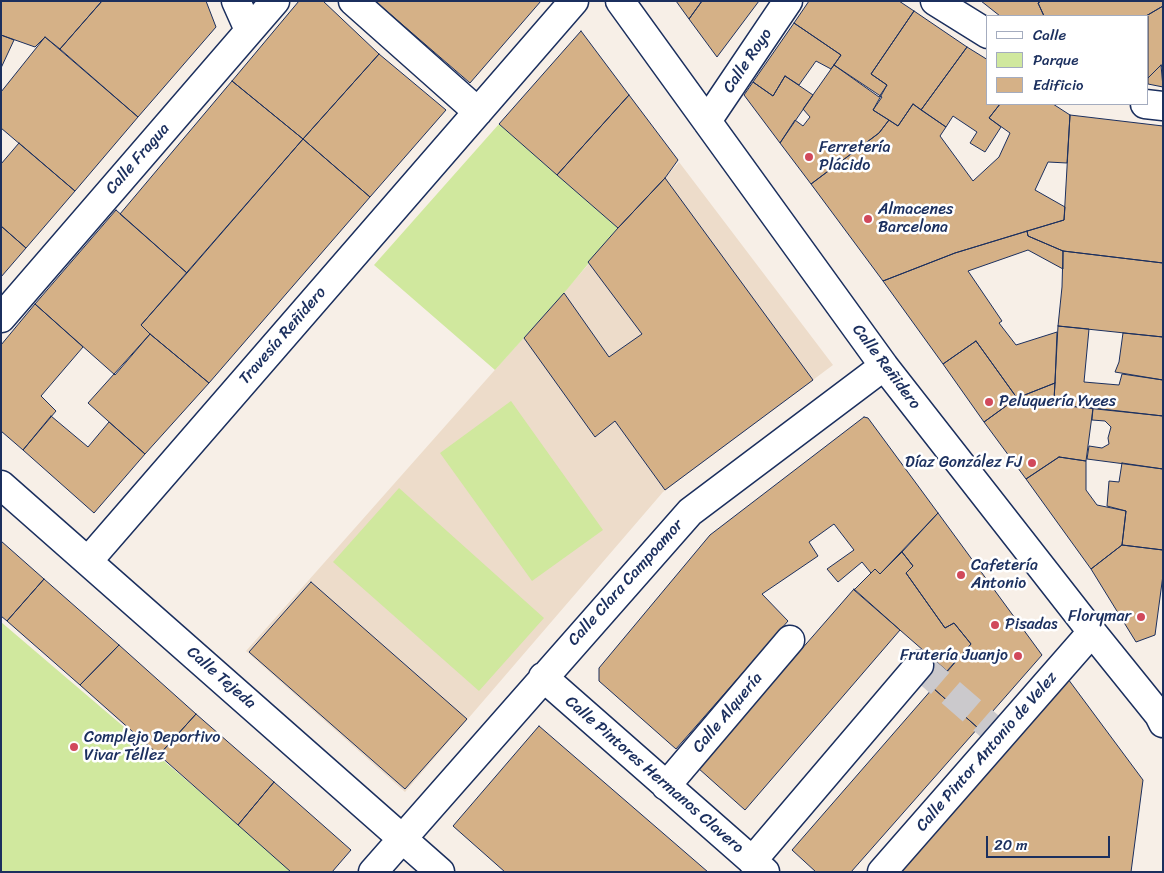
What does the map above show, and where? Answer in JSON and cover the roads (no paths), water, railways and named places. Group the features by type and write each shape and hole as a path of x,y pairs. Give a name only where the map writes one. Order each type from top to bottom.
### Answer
{"street":[{"path":"236,1 249,30"},
{"name":"Calle Fragua","path":"1,318 275,1"},
{"path":"353,1 478,112"},
{"name":"Travesía Reñidero","path":"88,561 574,1"},
{"name":"Calle Reñidero","path":"620,1 884,366 1092,632 1162,716"},
{"name":"Calle Royo","path":"707,121 788,1"},
{"path":"934,1 986,33"},
{"path":"1149,104 1163,106"},
{"name":"Calle Clara Campoamor","path":"373,872 690,512 884,366"},
{"name":"Calle Tejeda","path":"1,485 440,872"},
{"name":"Calle Pintor Antonio de Velez","path":"882,872 1092,632"},
{"name":"Calle Alquería","path":"666,786 790,640"},
{"path":"759,866 919,665"},
{"name":"Calle Pintores Hermanos Clavero","path":"543,677 759,866"}],"tunnel":[{"path":"919,665 1001,736"}],"place":[{"name":"Ferretería Plácido","path":"809,157"},
{"name":"Almacenes Barcelona","path":"868,219"},
{"name":"Peluquería Yvees","path":"989,402"},
{"name":"Díaz González FJ","path":"1032,463"},
{"name":"Cafetería Antonio","path":"961,575"},
{"name":"Florymar","path":"1141,617"},
{"name":"Pisadas","path":"995,625"},
{"name":"Frutería Juanjo","path":"1018,656"},
{"name":"Complejo Deportivo Vivar Téllez","path":"74,747"}]}
